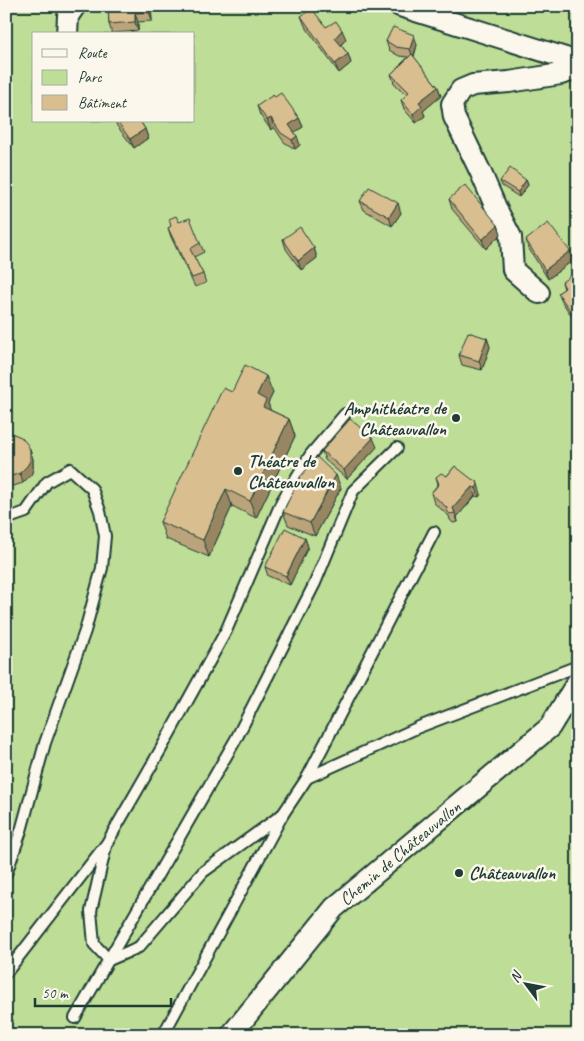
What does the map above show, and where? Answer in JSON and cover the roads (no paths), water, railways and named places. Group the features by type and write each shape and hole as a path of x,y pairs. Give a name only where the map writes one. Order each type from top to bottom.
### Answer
{"street":[{"path":"67,32 68,16 75,6"},
{"path":"400,6 578,62"},
{"path":"539,293 513,270 511,237 454,117 452,104 461,90 473,85 544,77 578,69"},
{"name":"Chemin de Châteauvallon","path":"231,1035 334,908 550,727 578,681"}],"lane":[{"path":"6,973 107,843 226,631 282,501 311,454 345,414"},
{"path":"76,1018 236,739 315,583 353,491 397,448"},
{"path":"6,519 26,512 47,482 70,469 92,489 106,536 102,568 85,631 45,743 21,831 6,874"},
{"path":"163,1035 283,814 306,778 434,532"},
{"path":"306,778 420,727 578,666"},
{"path":"109,960 139,947 203,872 283,814"},
{"path":"107,843 91,911 94,944 109,960"}],"place":[{"name":"Amphithéatre de Châteauvallon","path":"456,418"},
{"name":"Théatre de Châteauvallon","path":"238,471"},
{"name":"Châteauvallon","path":"459,873"}]}
